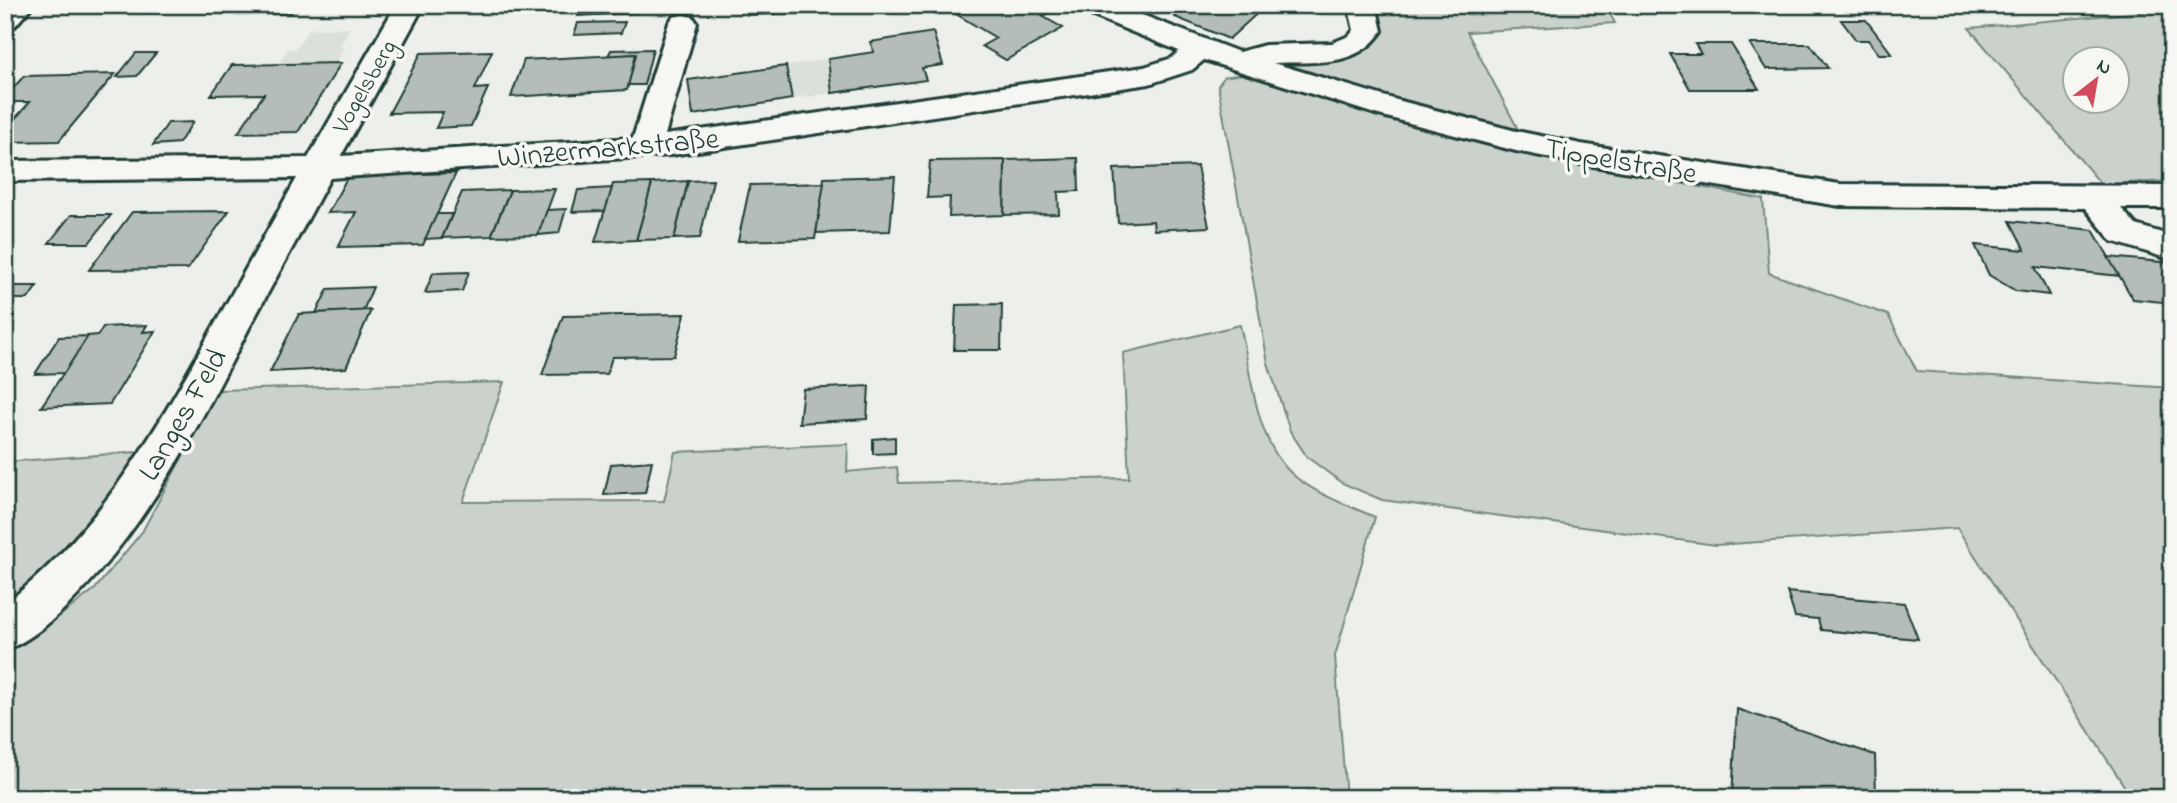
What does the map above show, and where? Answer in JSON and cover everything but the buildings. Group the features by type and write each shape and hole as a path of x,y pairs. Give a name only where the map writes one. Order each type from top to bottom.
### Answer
{"street":[{"path":"5,20 19,5"},
{"name":"Vogelsberg","path":"318,167 410,5"},
{"name":"Tippelstraße","path":"1091,5 1199,49 1386,107 1581,155 1840,195 2172,197"},
{"path":"1239,61 1259,54 1335,51 1353,47 1368,31 1362,5"},
{"path":"646,147 683,23"},
{"name":"Winzermarkstraße","path":"5,171 318,167 646,147 1149,75 1182,64 1199,49"},
{"name":"Langes Feld","path":"5,630 54,593 80,568 146,480 318,167"},
{"path":"2094,197 2124,233 2172,248"}],"shaded area":[{"path":"1369,5 1605,5 1615,23 1467,32 1520,133 1449,115 1276,61 1360,52 1375,38"},
{"path":"2157,5 2172,5 2172,181 2101,184 1969,28 2164,10"},
{"path":"350,28 339,47 345,47 335,63 278,64 288,49 296,49 309,29"},
{"path":"828,59 832,93 792,99 786,66"},
{"path":"1242,74 1271,80 1400,120 1549,158 1763,199 1769,273 1888,315 1917,371 2172,388 2172,798 2132,798 1957,528 1716,545 1382,500 1342,483 1307,457 1290,431 1268,363 1218,86 1224,77"},
{"path":"1240,325 1263,429 1283,465 1316,491 1375,517 1335,656 1346,798 5,798 5,651 38,633 95,589 142,532 218,390 504,382 463,502 664,501 675,452 848,444 847,472 897,467 899,483 1129,478 1123,353"},
{"path":"139,452 101,515 5,608 5,462"}]}
